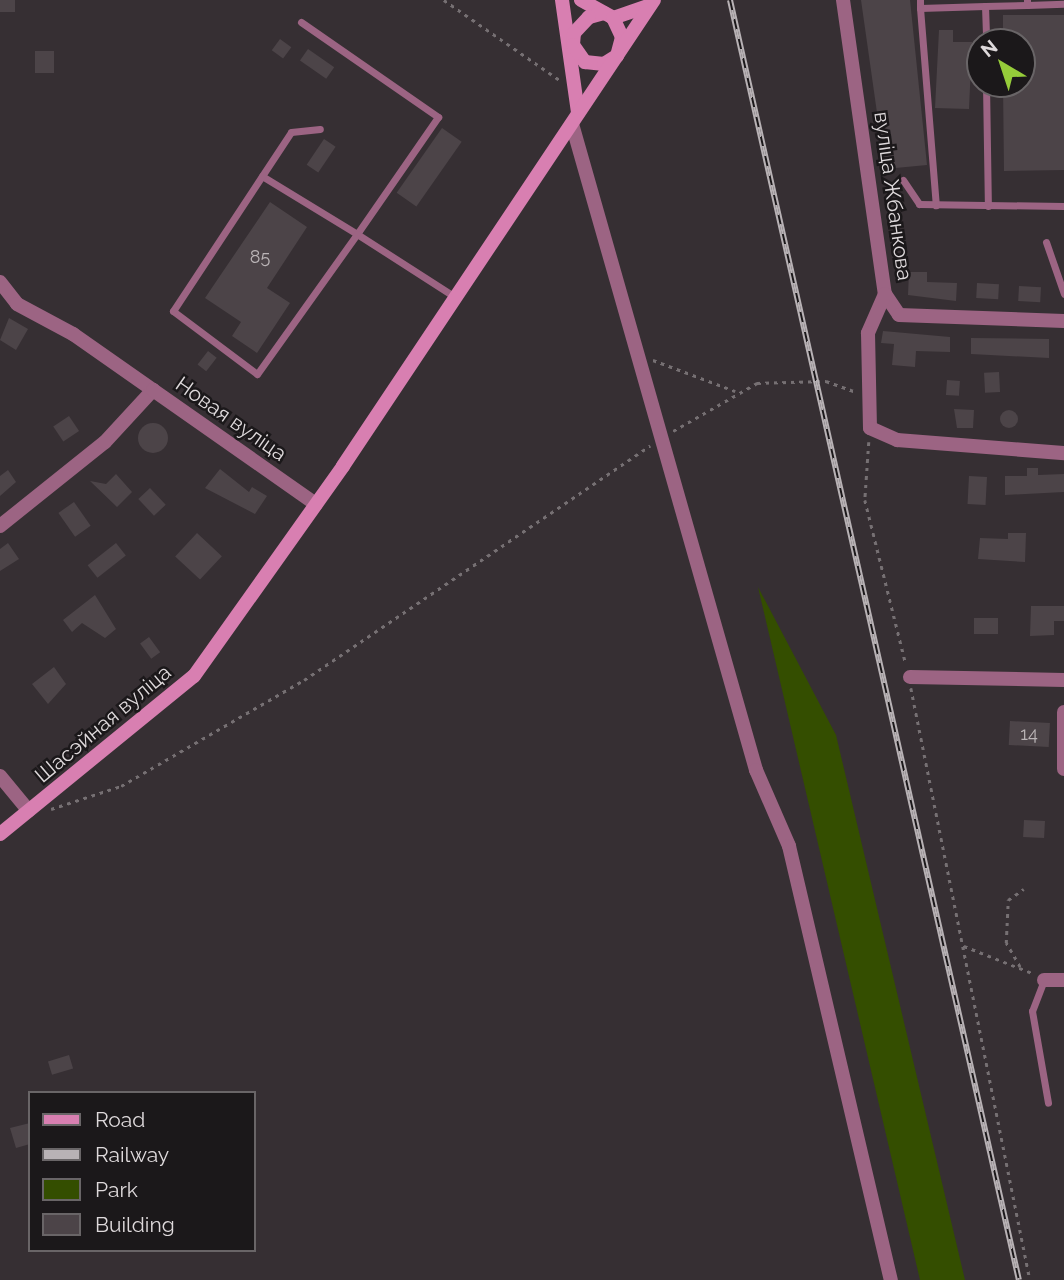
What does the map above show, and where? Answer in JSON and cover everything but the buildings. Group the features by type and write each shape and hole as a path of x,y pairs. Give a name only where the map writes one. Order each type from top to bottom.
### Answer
{"main road":[{"path":"562,0 573,45 575,118"},
{"path":"573,45 588,64 617,56 622,37 609,16 581,0"},
{"path":"573,45 580,24 653,2"},
{"name":"Шасэйная вуліца","path":"0,834 173,697 272,569 653,2"}],"street":[{"name":"вуліца Жбанкова","path":"843,0 885,294 899,315 1064,321"},
{"path":"575,118 756,770 789,846 891,1280"},
{"path":"0,282 16,304 73,334 153,390"},
{"path":"885,294 868,333 867,394 870,428 897,440 1064,453"},
{"name":"Новая вуліца","path":"0,526 105,442 153,390 316,504"},
{"path":"910,677 1064,680"},
{"path":"1064,712 1064,769"},
{"path":"0,776 29,811"},
{"path":"1044,980 1064,980"}],"lane":[{"path":"936,205 920,4 1064,4"},
{"path":"985,6 986,28"},
{"path":"301,22 438,117 257,374 173,310 291,132 320,129"},
{"path":"986,98 988,206"},
{"path":"262,176 455,298"},
{"path":"903,180 919,204 1064,206"},
{"path":"1046,242 1064,293"},
{"path":"1044,980 1032,1011 1048,1103"}],"path":[{"path":"444,0 531,65 576,89"},
{"path":"641,355 735,391"},
{"path":"29,811 69,808 121,786 304,680 664,436 735,391 757,383 826,381 867,394"},
{"path":"870,428 865,500 910,677 1030,1280"},
{"path":"1020,967 1006,943 1008,900 1024,889"},
{"path":"964,946 1020,967 1044,980"}],"green space":[{"path":"758,587 836,735 965,1280 920,1280"}],"railway":[{"path":"730,0 1019,1280"}]}
